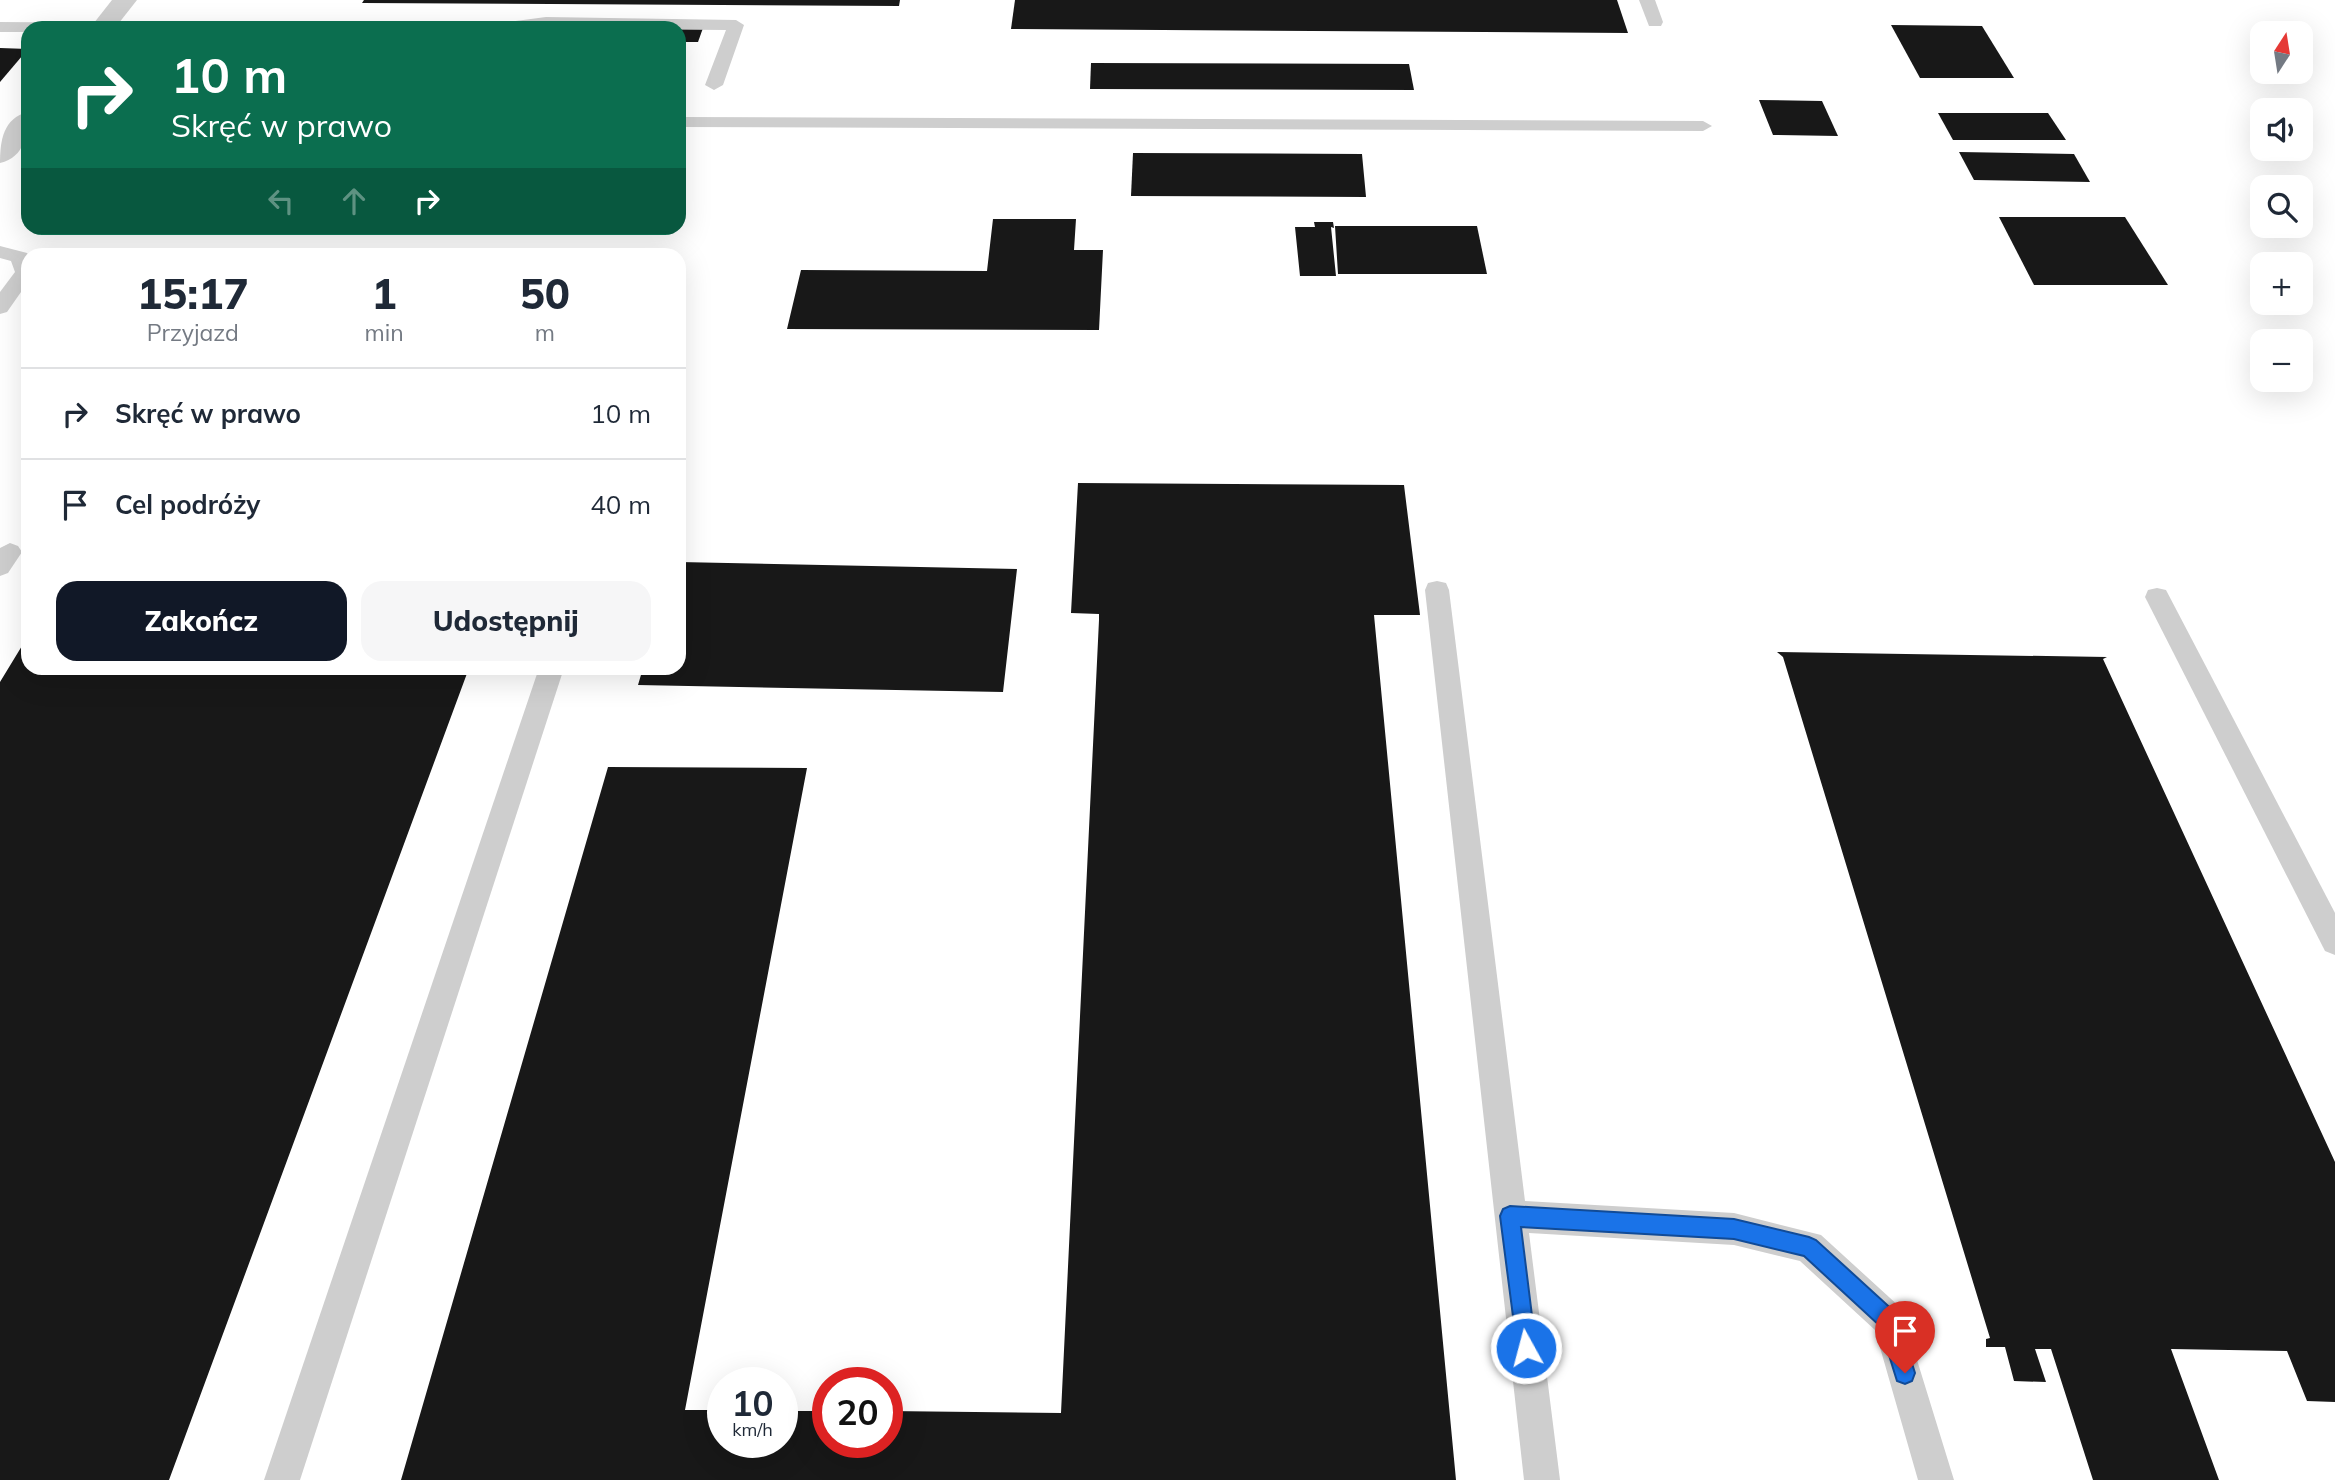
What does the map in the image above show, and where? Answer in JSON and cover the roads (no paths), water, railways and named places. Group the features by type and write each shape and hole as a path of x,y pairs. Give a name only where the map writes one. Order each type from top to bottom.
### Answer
{"street":[{"path":"108,21 125,0"},
{"path":"0,155 21,129"}],"lane":[{"path":"1647,0 1655,22"},
{"path":"686,24 736,25 714,86"},
{"path":"0,27 21,27"},
{"path":"686,122 1703,127"},
{"path":"0,252 20,257 21,260"},
{"path":"0,307 21,278"},
{"path":"1437,590 1542,1480"},
{"path":"2157,597 2335,942"},
{"path":"282,1480 550,675"},
{"path":"1510,1216 1734,1229 1809,1247 1889,1320 1936,1480"}]}
